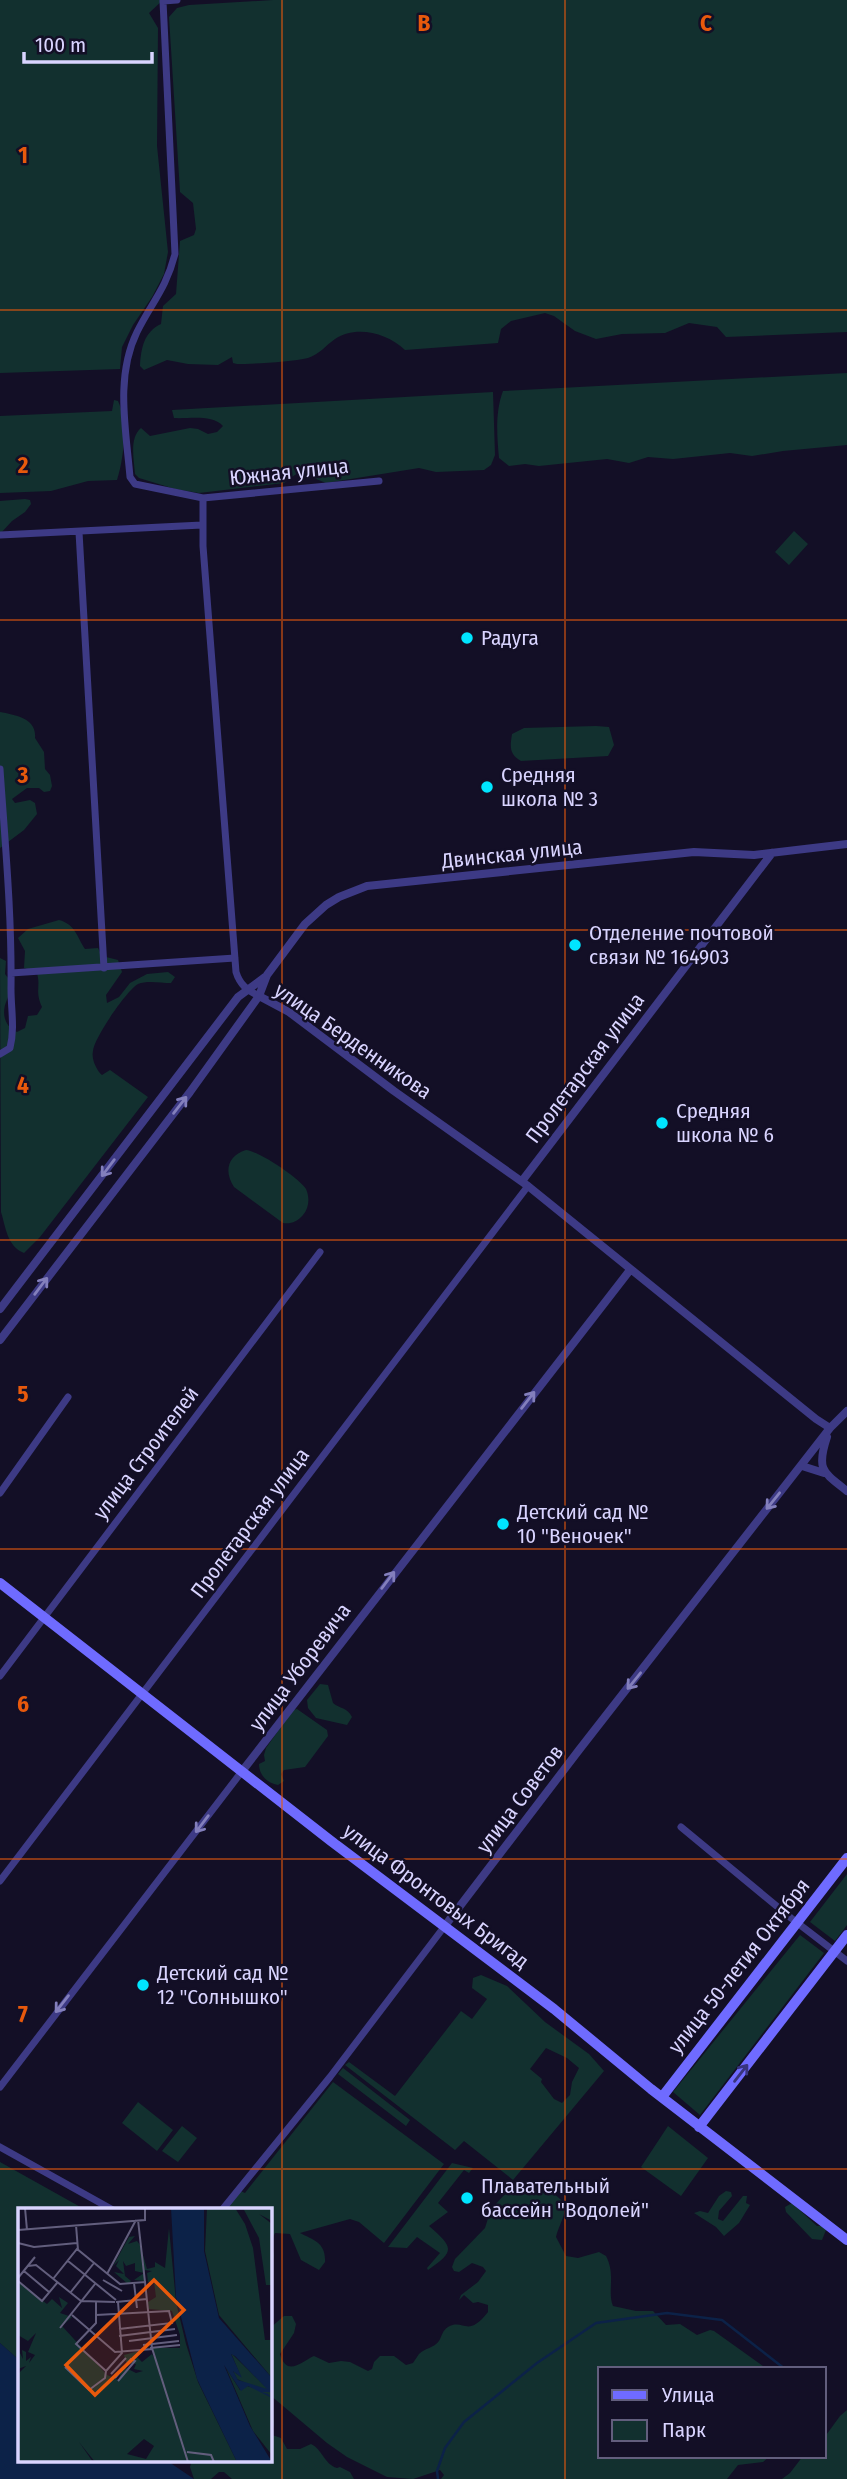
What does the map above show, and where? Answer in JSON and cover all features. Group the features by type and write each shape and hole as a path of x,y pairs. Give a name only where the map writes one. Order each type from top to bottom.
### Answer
{"main road":[{"name":"улица Фронтовых Бригад","path":"0,1583 554,2009 699,2127 847,2240"},
{"name":"улица 50-летия Октября","path":"662,2097 847,1858"},
{"path":"699,2127 847,1935"}],"street":[{"path":"163,1 177,0"},
{"name":"Южная улица","path":"163,1 175,254 169,278 136,333 125,371 123,390 130,477 135,484 203,498 379,481"},
{"name":"улица Берденникова","path":"203,498 202,525 239,982 248,990 289,1012 525,1184 830,1428"},
{"path":"0,535 202,525"},
{"path":"79,532 104,968"},
{"path":"0,769 11,1005 15,1030 10,1048 0,1054"},
{"name":"Двинская улица","path":"0,1309 238,997 267,975 316,913 339,897 367,886 694,852 754,855 847,844"},
{"name":"Пролетарская улица","path":"0,1881 525,1184 674,980 772,853"},
{"path":"754,855 755,878"},
{"path":"11,973 235,958"},
{"name":"Двинская улица","path":"0,1340 190,1092 259,996 267,975"},
{"name":"улица Строителей","path":"0,1676 320,1252"},
{"name":"улица Уборевича","path":"0,2087 41,2030 629,1269"},
{"path":"0,1493 68,1397"},
{"name":"улица Советов","path":"224,2208 330,2077 572,1759 830,1428 847,1410"},
{"path":"824,1473 824,1447 830,1428"},
{"path":"802,1466 824,1473 847,1491"},
{"path":"681,1827 847,1961"},
{"path":"0,2147 109,2208"}],"green space":[{"path":"0,0 163,0 149,13 158,28 157,146 168,252 164,274 122,347 120,369 0,373"},
{"path":"273,0 847,0 847,332 726,337 717,327 689,323 665,333 622,334 596,339 575,331 545,313 511,321 501,329 498,343 405,350 380,335 352,332 335,339 312,356 301,359 237,364 233,363 232,357 218,365 167,360 144,370 140,366 145,341 151,331 161,324 163,306 176,294 180,241 194,235 196,229 193,203 180,192 169,17 177,8 189,5"},
{"path":"847,373 847,445 752,456 730,453 673,459 648,457 629,463 607,459 539,466 509,466 499,458 498,416 503,391"},
{"path":"493,392 495,455 491,465 484,470 436,472 419,468 326,483 299,472 284,483 199,493 175,489 139,478 135,474 134,443 141,428 150,436 190,428 208,434 217,432 223,426 207,418 174,418 172,410"},
{"path":"114,400 118,401 124,429 122,461 117,480 88,481 51,491 0,493 0,416 112,411"},
{"path":"30,500 31,504 0,534 0,501"},
{"path":"794,531 808,544 789,565 775,552"},
{"path":"0,712 24,719 32,726 35,738 44,752 45,769 50,775 52,786 50,791 44,792 39,788 27,788 12,799 15,803 30,800 35,803 37,814 24,830 0,848"},
{"path":"609,727 614,745 608,756 521,761 511,750 512,734 524,728"},
{"path":"59,920 72,928 85,949 98,948 102,956 118,960 122,972 106,995 107,1003 119,997 130,983 147,974 168,972 175,977 171,983 138,984 119,1004 99,1036 93,1054 100,1073 102,1075 110,1070 148,1097 40,1237 24,1253 11,1241 1,1212 0,958 6,961 5,974 12,983 13,990 6,1002 5,1019 11,1029 17,1032 25,1028 28,1016 37,1015 42,1007 36,971 24,968 25,951 18,938 28,929"},
{"path":"246,1150 278,1166 306,1189 308,1206 298,1219 283,1223 234,1187 229,1176 229,1165 235,1156"},
{"path":"320,1684 328,1685 333,1703 352,1717 347,1725 316,1718 308,1708 307,1700"},
{"path":"297,1709 327,1730 328,1736 305,1767 284,1770 281,1774 284,1781 278,1785 274,1784 262,1775 259,1764 265,1761 266,1748 293,1710"},
{"path":"847,1874 847,1925 835,1941 810,1922"},
{"path":"800,1935 824,1953 700,2115 673,2092"},
{"path":"481,1975 507,1986 545,2022 589,2054 604,2071 513,2180 464,2141 455,2150 345,2065 349,2062 395,2096 461,2011 472,2019 487,1999 472,1988 473,1978","holes":["546,2048 567,2058 579,2068 572,2082 570,2095 562,2103 554,2099 541,2082 542,2079 530,2069"]},
{"path":"343,2068 410,2120 406,2126 338,2074"},
{"path":"333,2082 444,2164 384,2243 359,2222 350,2219 300,2233 321,2246 325,2262 319,2270 301,2260 290,2234 275,2233 271,2242 271,2208 227,2208 238,2190 245,2193"},
{"path":"138,2102 173,2130 157,2151 122,2123"},
{"path":"182,2126 197,2138 178,2162 162,2151"},
{"path":"668,2126 708,2158 681,2196 641,2167"},
{"path":"0,2162 82,2208 18,2208 18,2359 0,2343"},
{"path":"452,2163 473,2168 469,2173 464,2170 438,2203 448,2212 429,2226 443,2239 448,2249 443,2258 428,2270 440,2253 417,2237 407,2248 388,2247"},
{"path":"524,2183 561,2199 565,2209 556,2237 566,2256 578,2258 599,2252 606,2256 613,2306 636,2311 653,2311 666,2325 680,2324 697,2335 714,2331 764,2367 598,2367 598,2458 768,2458 763,2462 738,2465 727,2479 441,2479 444,2475 440,2470 413,2479 387,2477 347,2457 271,2396 271,2327 284,2316 292,2316 296,2324 294,2333 280,2354 287,2365 295,2366 314,2356 329,2363 350,2362 368,2371 380,2356 394,2356 406,2365 413,2363 421,2352 439,2341 448,2327 470,2326 481,2320 488,2312 488,2305 473,2303 464,2295 459,2300 486,2271 472,2263 459,2272 452,2267 455,2259 485,2228 491,2209 506,2193"},
{"path":"726,2191 731,2192 732,2196 719,2211 718,2219 723,2221 743,2196 747,2196 746,2203 750,2205 739,2223 724,2236 716,2227 694,2213 708,2213 719,2196"},
{"path":"792,2203 817,2226 823,2226 826,2230 822,2240 812,2239 786,2212 785,2207"},
{"path":"271,2242 274,2256 271,2267"},
{"path":"847,2410 847,2479 782,2479 801,2458 826,2458 826,2435"},
{"path":"271,2415 274,2421 272,2435 281,2438 287,2449 300,2449 311,2444 329,2463 350,2472 354,2479 232,2479 224,2472 219,2472 211,2479 194,2479 190,2467 191,2462 271,2462"}],"water":[{"path":"0,2343 18,2359 18,2462 169,2462 194,2479 0,2479"}],"waterway":[{"path":"438,2479 437,2471 445,2448 464,2422 537,2363 596,2323 667,2313 722,2320 782,2367"}],"place":[{"name":"Радуга","path":"467,638"},
{"name":"Средняя школа № 3","path":"487,787"},
{"name":"Отделение почтовой связи № 164903","path":"575,945"},
{"name":"Средняя школа № 6","path":"662,1123"},
{"name":"Детский сад № 10 \"Веночек\"","path":"503,1524"},
{"name":"Детский сад № 12 \"Солнышко\"","path":"143,1985"},
{"name":"Плавательный бассейн \"Водолей\"","path":"467,2198"}]}
